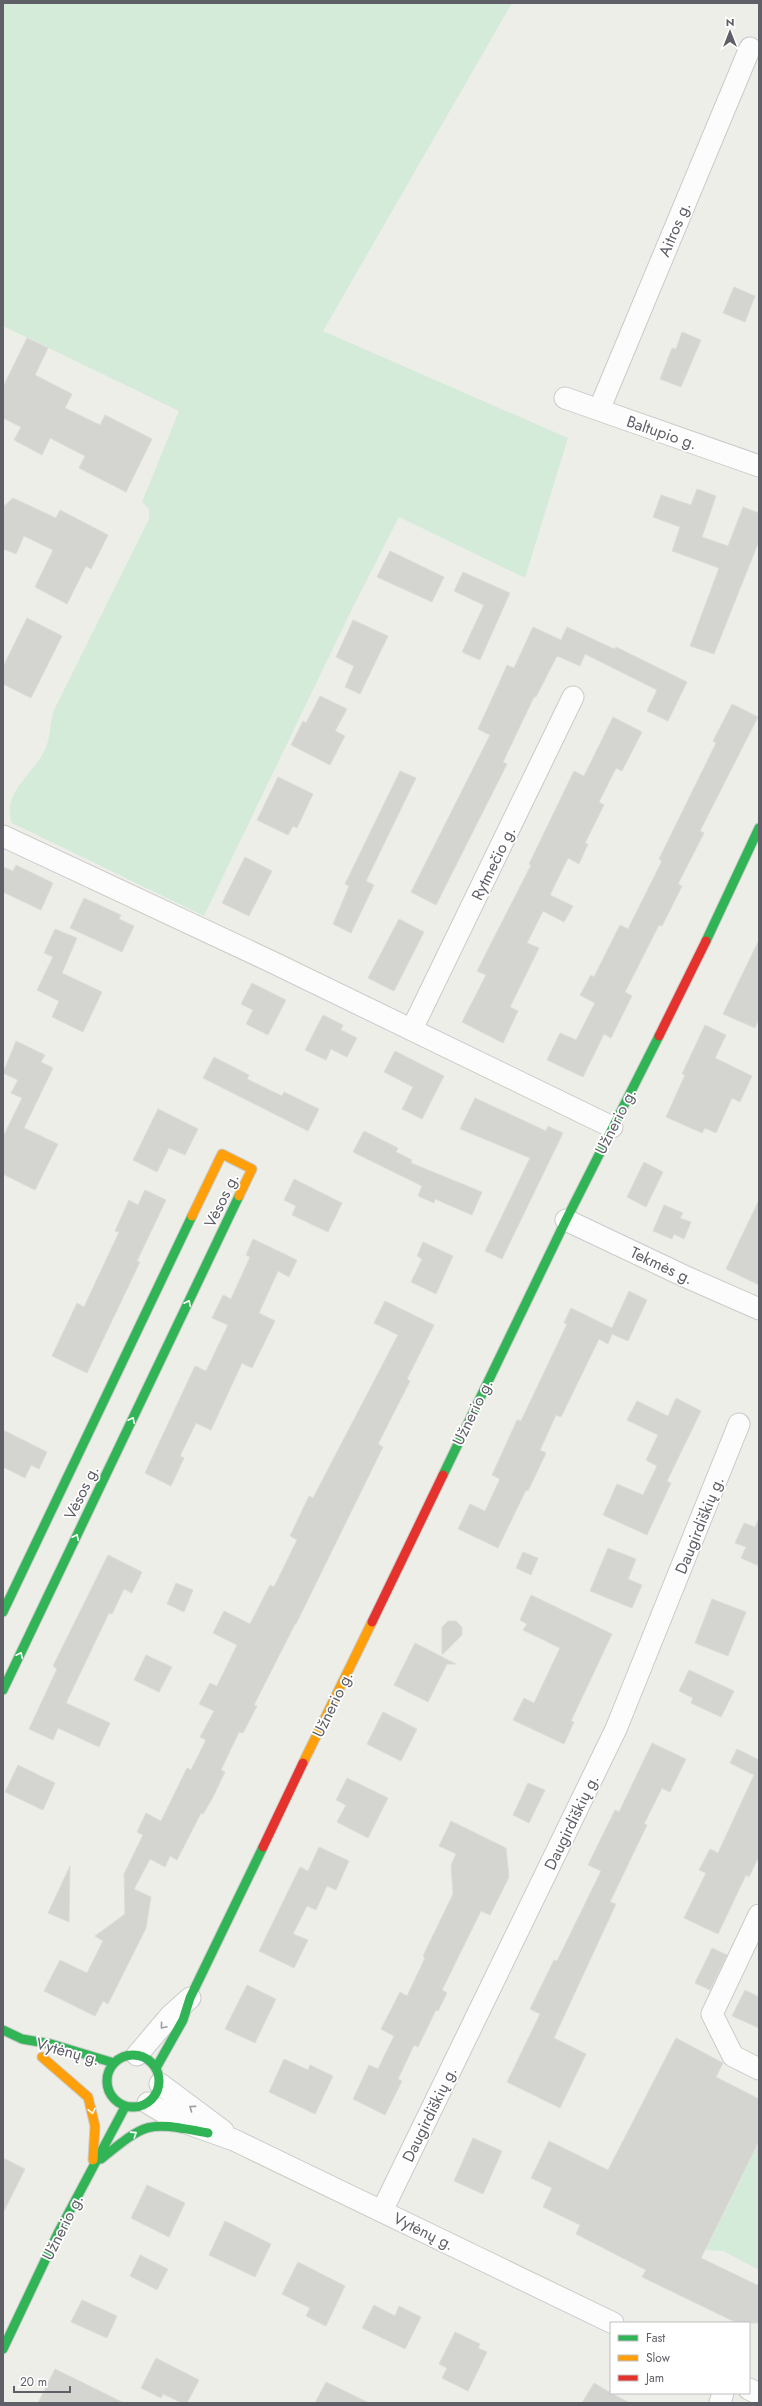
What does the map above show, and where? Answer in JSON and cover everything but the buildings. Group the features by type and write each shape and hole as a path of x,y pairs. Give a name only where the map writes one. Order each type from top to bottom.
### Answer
{"street":[{"name":"Aitros g.","path":"599,410 750,48"},
{"name":"Baltupio g.","path":"565,398 759,466"},
{"name":"Rytmečio g.","path":"412,1029 574,697"},
{"name":"Užnerio g.","path":"158,2076 183,2020 190,1998 566,1220 717,920 759,828"},
{"path":"3,836 412,1029 612,1127"},
{"name":"Vėsos g.","path":"3,1612 222,1154 252,1168 3,1690"},
{"name":"Tekmės g.","path":"566,1220 684,1276 759,1309"},
{"name":"Daugirdiškių g.","path":"382,2211 616,1729 739,1424"},
{"path":"759,1915 712,2014 733,2056 759,2069"},
{"name":"Užnerio g.","path":"137,2055 172,2015 190,1998"},
{"name":"Vytėnų g.","path":"3,2030 22,2039 51,2044 114,2064"},
{"name":"Vytėnų g.","path":"22,2039 42,2057 73,2070"},
{"path":"137,2055 151,2062 158,2076 154,2098 141,2107 125,2107 112,2098 103,2083 114,2064 125,2057 137,2055"},
{"path":"42,2057 88,2097 95,2126 93,2167"},
{"name":"Vytėnų g.","path":"158,2076 234,2140"},
{"name":"Vytėnų g.","path":"148,2103 175,2119 208,2133 234,2140 611,2322"},
{"name":"Užnerio g.","path":"3,2349 59,2231 125,2107"},
{"path":"93,2167 123,2141 141,2129 151,2126 208,2133"}],"green space":[{"path":"3,3 512,3 323,331 568,438 525,578 399,517 352,609 204,916 12,823 10,813 14,794 44,752 48,742 54,710 149,519 149,509 142,502 179,411 3,326"},
{"path":"757,2146 759,2147 759,2270 723,2251 705,2250"}],"traffic: fast":[{"path":"706,941 759,828"},
{"path":"443,1475 566,1220 659,1036"},
{"path":"3,1690 239,1196"},
{"path":"3,1612 192,1216"},
{"path":"156,2068 183,2020 190,1998 263,1847"},
{"path":"3,2030 22,2039 51,2044 114,2063"},
{"path":"128,2055 138,2055 152,2062 159,2076 159,2081 159,2086 152,2100 138,2107 128,2107 118,2103 111,2096 107,2086 107,2076 111,2066 118,2059 128,2055"},
{"path":"3,2349 59,2231 125,2107"},
{"path":"101,2159 130,2137 150,2127 173,2127 208,2133"}],"traffic: slow":[{"path":"192,1216 222,1154 252,1169 239,1196"},
{"path":"303,1763 372,1622"},
{"path":"42,2057 88,2097 95,2126 93,2160"}],"traffic: jam":[{"path":"659,1036 706,941"},
{"path":"372,1622 443,1475"},
{"path":"263,1847 303,1763"}]}
